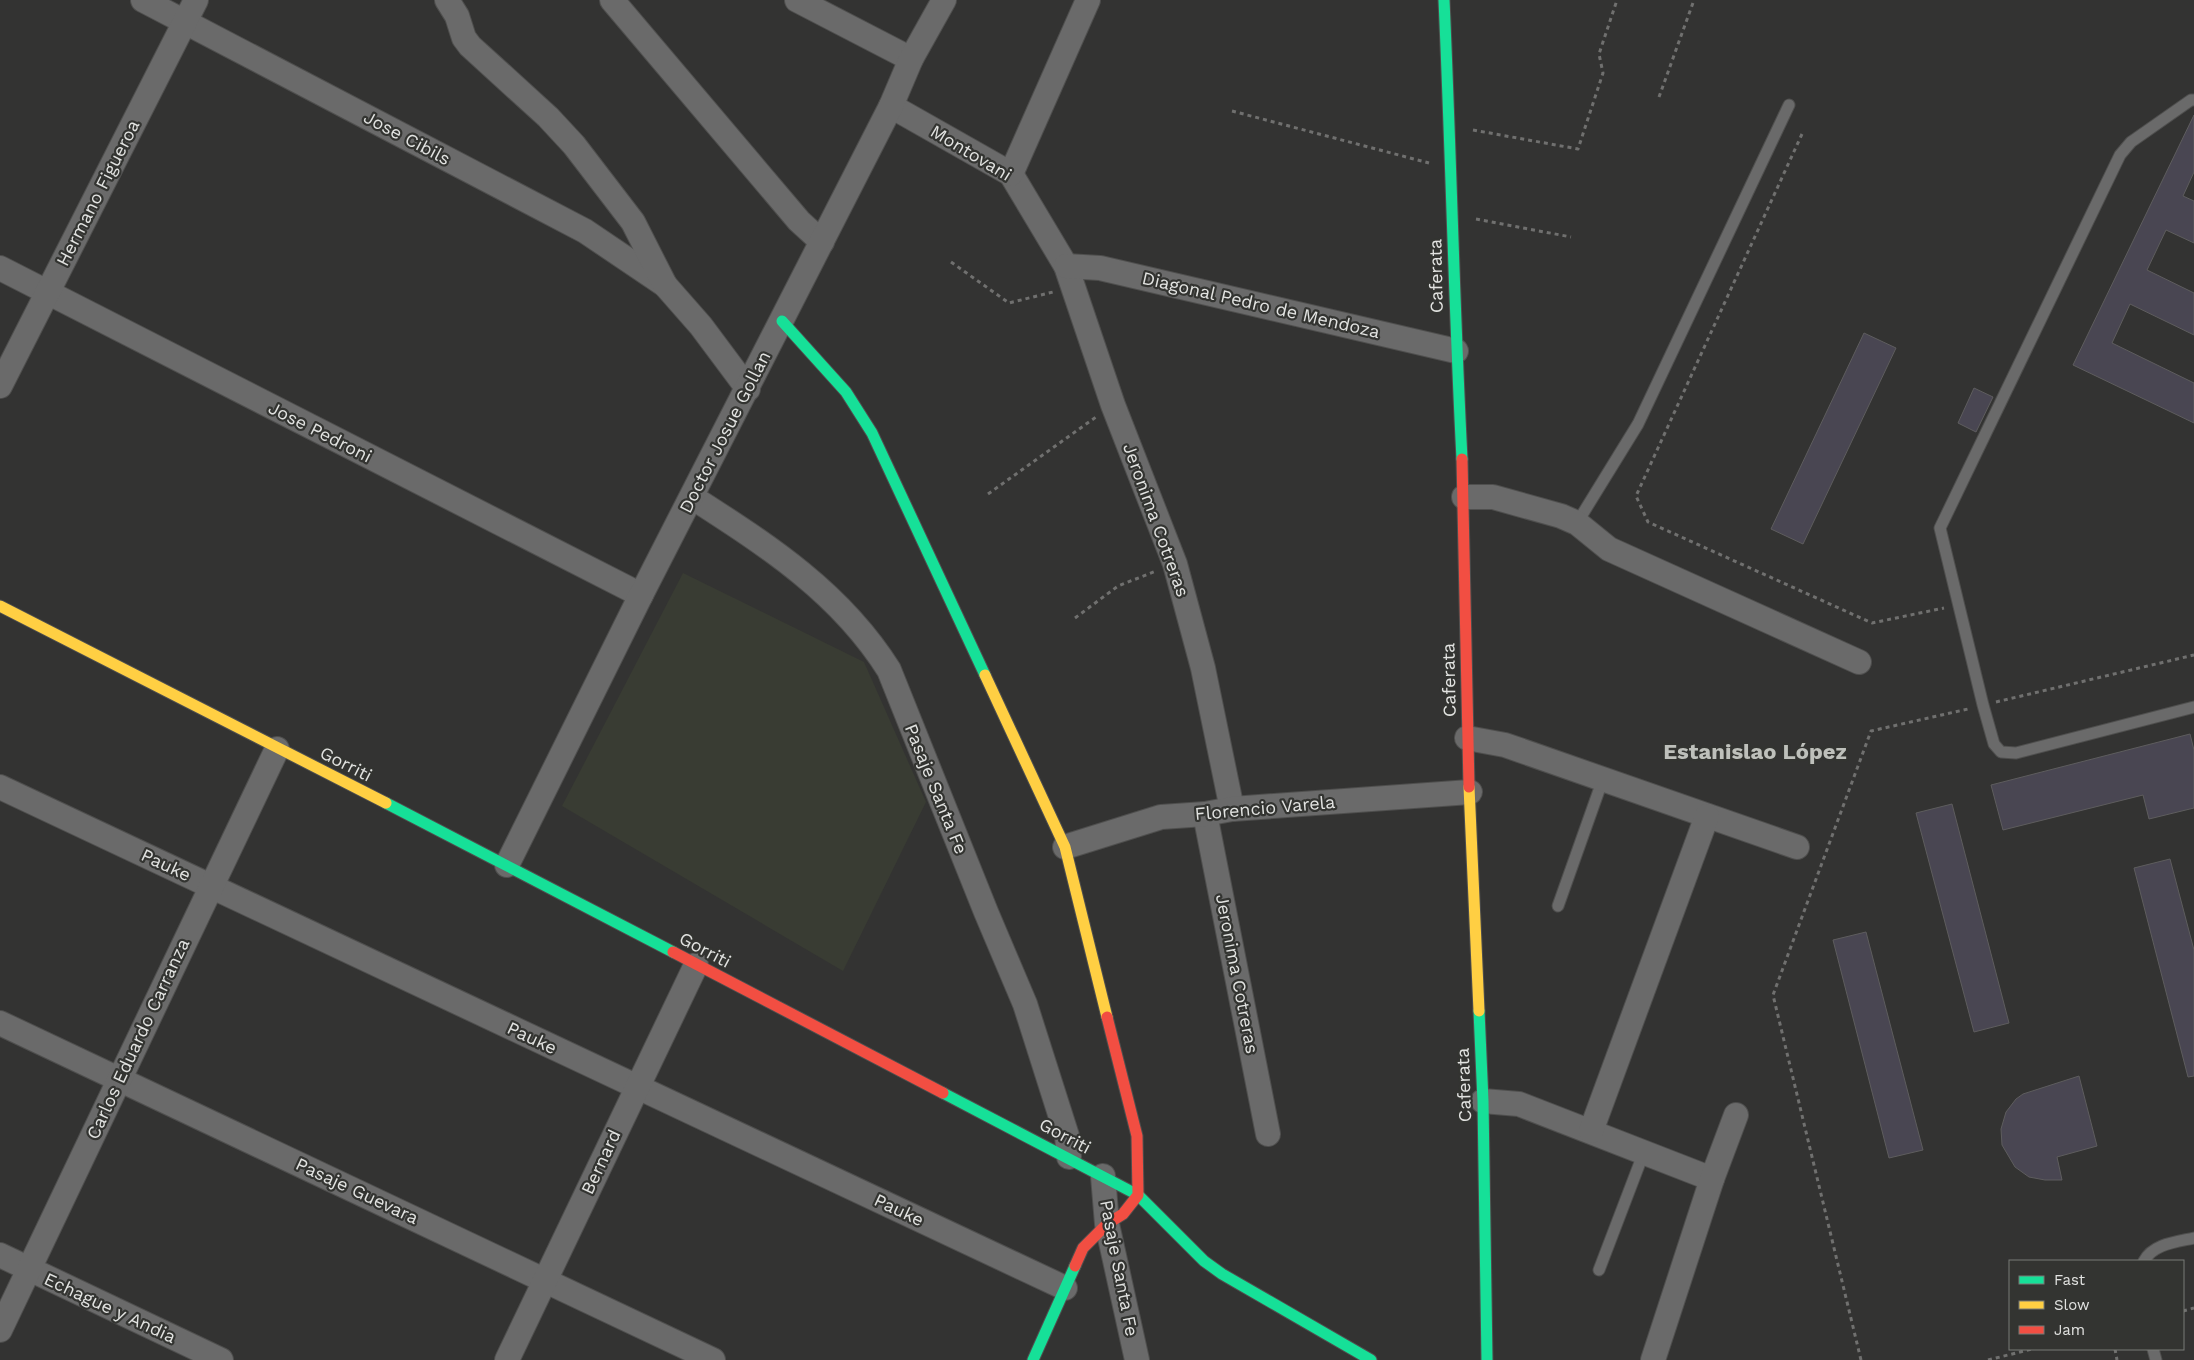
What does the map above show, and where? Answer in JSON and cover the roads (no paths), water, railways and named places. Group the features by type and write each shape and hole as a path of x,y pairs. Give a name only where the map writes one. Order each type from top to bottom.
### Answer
{"street":[{"name":"Jose Cibils","path":"143,0 585,231 665,285"},
{"name":"Hermano Figueroa","path":"0,386 196,0"},
{"path":"447,0 457,16 464,38 470,46 574,145 627,214 665,285 701,326 748,389"},
{"path":"612,0 799,221 822,242"},
{"path":"797,0 911,59"},
{"name":"Doctor Josue Gollan","path":"507,865 641,595 891,106 911,59 944,0"},
{"path":"1012,174 1088,0"},
{"name":"Caferata","path":"1444,0 1450,126 1456,351 1464,497 1467,738 1482,1101 1487,1360"},
{"name":"Montovani","path":"891,106 1012,174 1069,276"},
{"name":"Jose Pedroni","path":"0,268 641,595"},
{"name":"Diagonal Pedro de Mendoza","path":"1069,276 1100,268 1456,351"},
{"name":"Jeronima Cotreras","path":"1069,276 1113,405 1175,564 1203,668 1232,809"},
{"path":"782,321 846,392 872,433 1065,847 1137,1136 1138,1195 1123,1214 1107,1224 1083,1248 1033,1360"},
{"path":"1464,497 1493,497 1561,516 1577,523 1608,549 1859,662"},
{"name":"Pasaje Santa Fe","path":"692,498 760,541 808,577 834,602 874,646 889,670 986,912 1026,1004 1067,1136 1069,1157"},
{"name":"Gorriti","path":"0,606 507,865 696,965 1069,1157 1138,1195 1204,1261 1222,1274 1371,1360"},
{"path":"1467,738 1505,745 1797,847"},
{"name":"Carlos Eduardo Carranza","path":"0,1330 118,1079 277,749"},
{"name":"Pauke","path":"0,787 1064,1288"},
{"name":"Florencio Varela","path":"1065,847 1161,817 1205,814 1232,809 1470,792"},
{"name":"Jeronima Cotreras","path":"1205,814 1268,1134"},
{"path":"1591,1131 1707,816"},
{"name":"Bernard","path":"507,1360 696,965"},
{"name":"Pasaje Guevara","path":"0,1023 713,1360"},
{"path":"1482,1101 1519,1104 1712,1179"},
{"path":"1653,1360 1712,1179 1736,1114"},
{"name":"Pasaje Santa Fe","path":"1103,1176 1107,1224 1137,1360"},
{"name":"Echague y Andia","path":"0,1255 221,1360"}],"lane":[{"path":"2194,100 2190,100 2131,142 2120,155 1940,528 1983,705 1994,744 2002,752 2016,753 2194,707"},
{"path":"1577,523 1638,424 1789,105"},
{"path":"1558,906 1603,779"},
{"path":"1599,1270 1644,1152"},
{"path":"2145,1260 2148,1254 2163,1245 2194,1238"}],"district":[{"name":"Estanislao López","path":"1755,751"}]}
